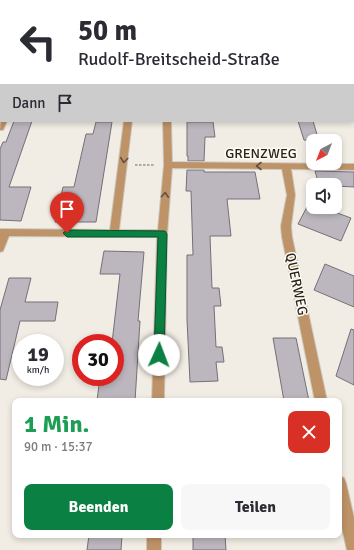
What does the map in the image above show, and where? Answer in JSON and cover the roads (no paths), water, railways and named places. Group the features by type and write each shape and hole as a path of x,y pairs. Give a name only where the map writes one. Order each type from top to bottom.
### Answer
{"street":[{"path":"114,234 128,122"},
{"path":"158,398 162,234 168,165 167,122"},
{"name":"GRENZWEG","path":"168,165 354,167"},
{"name":"QUERWEG","path":"286,166 291,195 286,226 287,237 320,398"},
{"path":"0,248 3,233 162,234"},
{"path":"342,496 354,550"},
{"path":"154,538 154,550"}]}
